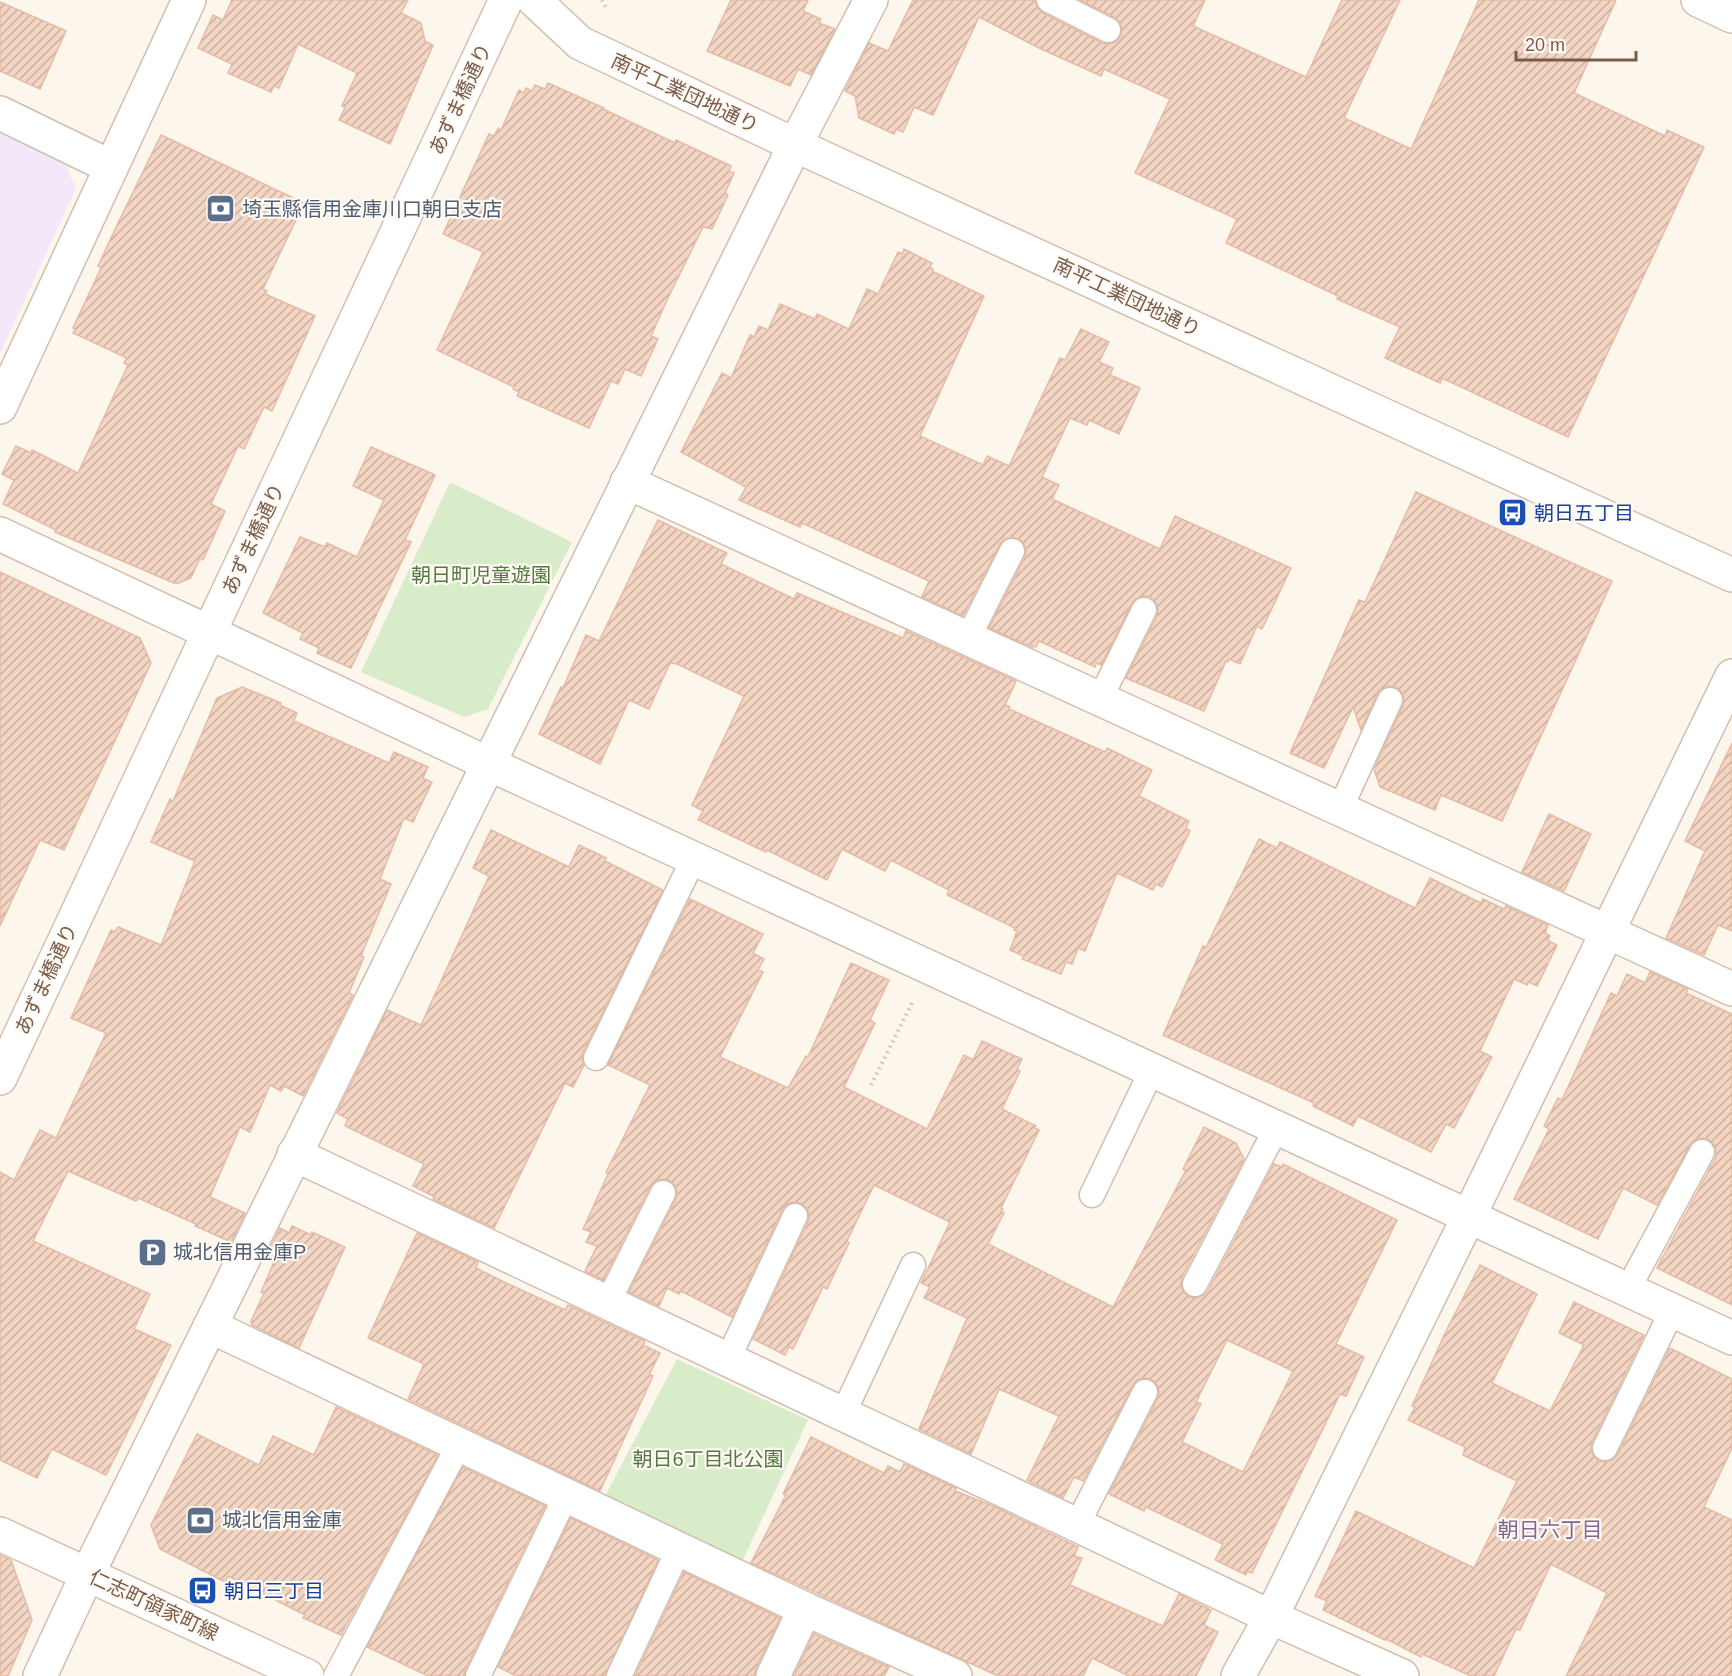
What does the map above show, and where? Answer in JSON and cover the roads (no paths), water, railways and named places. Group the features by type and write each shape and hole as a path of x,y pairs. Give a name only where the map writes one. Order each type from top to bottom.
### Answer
{"street":[{"path":"0,407 189,0"},
{"name":"あずま橋通り","path":"0,1078 506,0"},
{"name":"南平工業団地通り","path":"534,0 580,43 795,145 1732,575"},
{"path":"40,1676 87,1575 627,482 795,145 871,0"},
{"path":"1698,0 1732,16"},
{"path":"0,113 111,166"},
{"path":"627,482 1732,988"},
{"path":"0,534 489,764 1672,1311 1729,1329"},
{"path":"1238,1676 1271,1617 1732,676"},
{"path":"294,1154 1271,1617 1402,1676"},
{"path":"210,1326 939,1673"},
{"name":"仁志町領家町線","path":"0,1534 307,1676"},
{"path":"772,1676 805,1609"}],"lane":[{"path":"1049,0 1108,30"},
{"path":"968,638 1012,551"},
{"path":"1100,699 1144,610"},
{"path":"1340,809 1390,700"},
{"path":"596,1058 694,858"},
{"path":"1092,1195 1152,1070"},
{"path":"1195,1284 1276,1127"},
{"path":"1628,1289 1702,1152"},
{"path":"608,1302 663,1193"},
{"path":"728,1359 795,1216"},
{"path":"843,1414 913,1265"},
{"path":"1605,1448 1672,1311"},
{"path":"1077,1525 1145,1392"},
{"path":"336,1676 459,1445"},
{"path":"478,1676 566,1496"},
{"path":"619,1676 679,1550"}],"place":[{"name":"埼玉縣信用金庫川口朝日支店","path":"221,209"},
{"name":"朝日五丁目","path":"1513,513"},
{"name":"城北信用金庫P","path":"152,1252"},
{"name":"城北信用金庫","path":"201,1520"},
{"name":"朝日三丁目","path":"203,1591"}],"district":[{"name":"朝日六丁目","path":"1550,1530"}],"park label":[{"name":"朝日町児童遊園","path":"481,575"},
{"name":"朝日6丁目北公園","path":"708,1459"}]}
